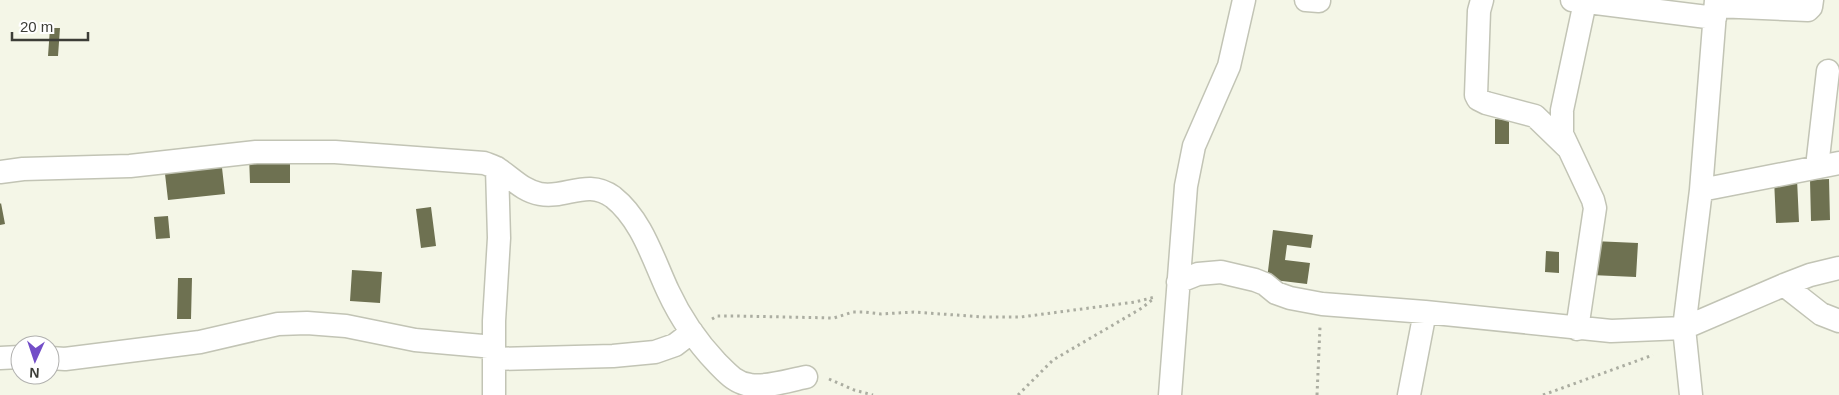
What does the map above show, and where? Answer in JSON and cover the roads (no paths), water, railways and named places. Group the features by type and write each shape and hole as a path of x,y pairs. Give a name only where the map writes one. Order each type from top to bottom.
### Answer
{"street":[{"path":"1170,395 1186,186 1194,146 1229,66 1244,0"},
{"path":"1482,0 1479,12 1476,95 1478,99 1486,103 1535,116 1569,150"},
{"path":"1577,329 1595,208 1562,134 1562,110 1578,1 1715,8 1808,10 1811,7 1812,0"},
{"path":"1691,395 1685,334 1701,190 1715,8"},
{"path":"1701,190 1828,165 1828,71"},
{"path":"0,172 23,169 130,166 256,152 335,152 484,163 497,168 524,189 540,194 564,193 579,188 600,190 612,197 625,209 640,229 668,291 684,320 730,377 739,383 752,386 806,377"},
{"path":"494,395 499,238 497,168"},
{"path":"1178,282 1198,274 1221,272 1255,280 1290,298 1322,304 1425,312 1577,329 1685,334 1784,285 1810,275 1839,268"},
{"path":"1784,285 1822,314 1839,321"},
{"path":"1409,395 1425,312"},
{"path":"60,359 200,342 278,324 307,323 346,326 494,353 613,356 655,352 696,337"}]}
